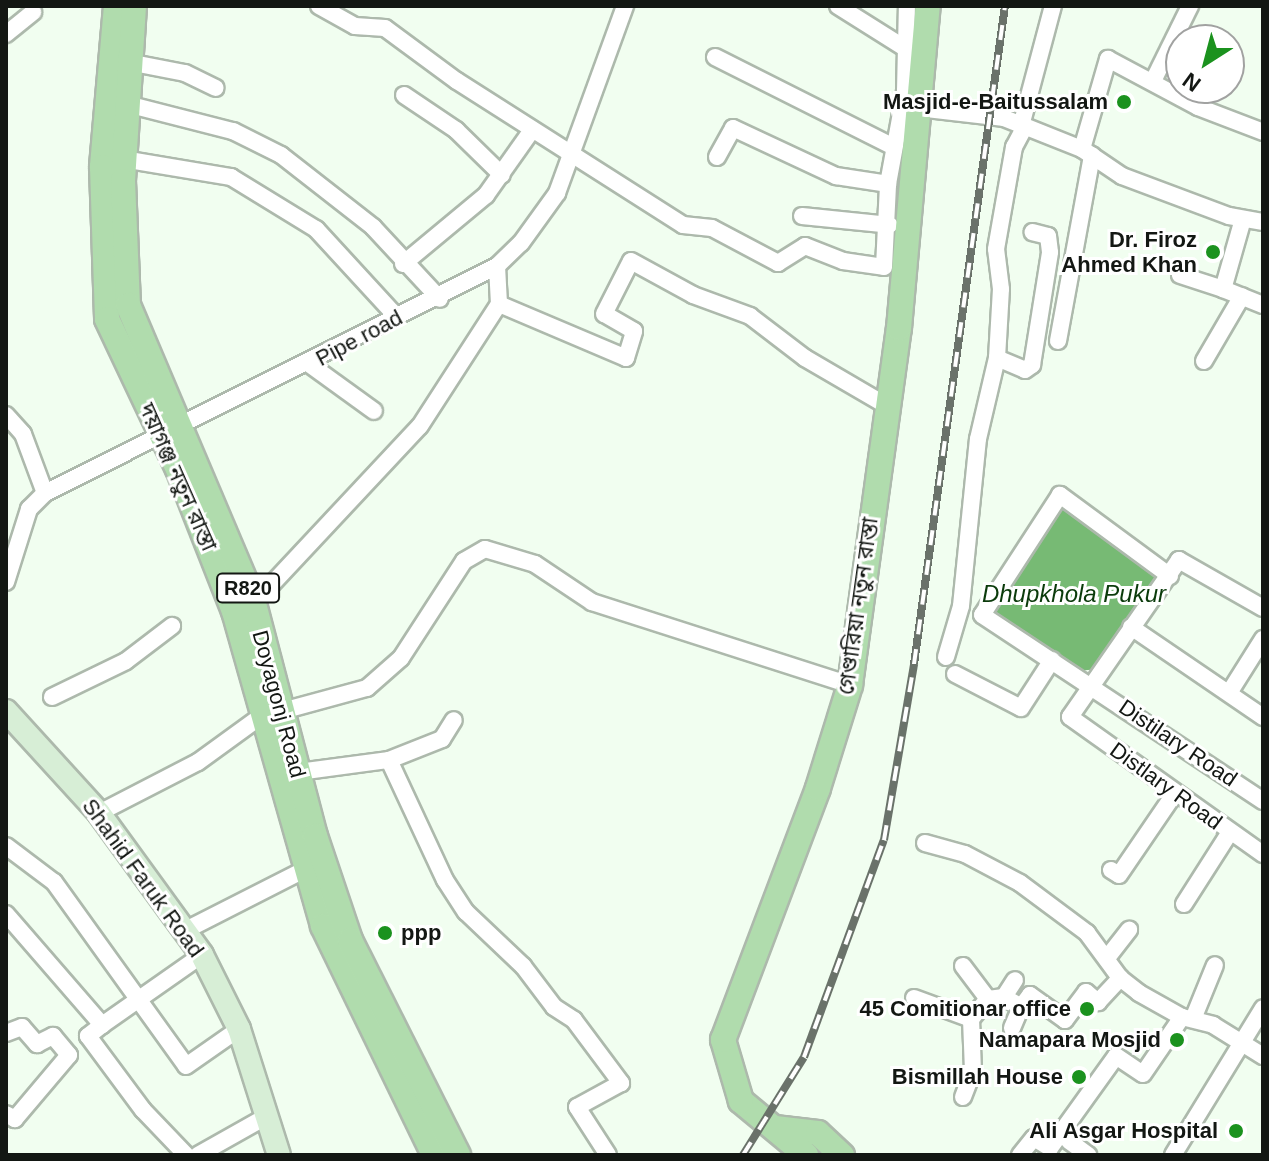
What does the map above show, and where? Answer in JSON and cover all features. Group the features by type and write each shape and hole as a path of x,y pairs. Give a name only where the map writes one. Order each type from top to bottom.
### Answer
{"main road":[{"name":"দয়াগঞ্জ নতুন রাস্তা","path":"116,6 123,61 103,288 107,319 172,432 243,605 291,786 304,870 371,1033 434,1155"},
{"name":"R820","path":"123,61 134,6"},
{"name":"গেণ্ডারিয়া নতুন রাস্তা","path":"806,1155 736,1094 723,1040 818,788 850,685 887,406 928,6"},
{"name":"Shahid Faruk Road","path":"6,711 99,813 202,955 239,1029 269,1115 279,1155"},
{"name":"Doyagonj Road","path":"291,786 350,940 458,1155"},
{"path":"775,1128 818,1133 838,1149"}],"street":[{"path":"319,6 355,26 385,28 532,130 570,151 683,225 712,228 778,263 805,246 843,261 884,267 890,225 888,184 905,91 903,47 907,6"},
{"name":"Pipe road","path":"45,493 309,364 396,316 440,299 497,266 521,243 557,193 625,6"},
{"path":"838,6 903,47"},
{"path":"946,657 961,606 978,439 997,358 1001,289 996,249 1014,147 1053,6"},
{"path":"1153,81 1190,6"},
{"path":"6,34 33,12"},
{"path":"715,57 894,147"},
{"path":"1058,341 1087,152 1108,59 1198,107 1263,132"},
{"path":"123,61 185,73 216,88"},
{"path":"404,95 456,130 502,175"},
{"path":"120,103 233,131 281,155 373,227 403,264 440,299"},
{"path":"918,108 1004,118 1087,152 1122,176 1243,219 1263,222"},
{"path":"717,157 733,128 836,176 888,184"},
{"path":"403,264 462,219 502,175 532,130"},
{"path":"114,158 231,177 316,229 396,316"},
{"path":"802,216 890,225"},
{"path":"1223,289 1243,219"},
{"path":"997,358 1025,370 1032,365 1050,252 1048,236 1032,232"},
{"path":"499,304 626,358 634,331 604,314 631,261 693,295 750,316 805,358 887,406"},
{"path":"243,605 420,426 499,304 497,266"},
{"path":"1180,275 1263,305"},
{"path":"1204,361 1242,296"},
{"path":"309,364 374,411"},
{"path":"6,415 23,434 45,493 29,509 6,582"},
{"name":"Distilary Road","path":"1170,576 1060,495 982,615 1093,685 1263,801"},
{"path":"99,813 198,762 270,714 367,688 401,658 464,561 485,549 535,564 592,602 850,685"},
{"path":"1093,685 1179,560 1263,608"},
{"path":"52,697 126,661 172,626"},
{"path":"1131,627 1263,717"},
{"path":"1229,693 1263,639"},
{"path":"955,674 1021,708 1052,660"},
{"name":"Distlary Road","path":"1093,685 1070,717 1263,854"},
{"path":"291,786 389,760 442,739 454,720"},
{"path":"389,760 445,880 466,912 523,966 554,1007 574,1020 621,1083 577,1107 608,1155"},
{"name":"Distilary Road","path":"1111,870 1119,875 1175,793"},
{"path":"1184,904 1230,832"},
{"path":"925,843 965,854 1020,883 1087,933 1120,978 1187,1018 1213,1025 1263,1056"},
{"path":"6,846 54,882 186,1066 239,1029"},
{"path":"186,930 304,870"},
{"path":"6,914 102,1025"},
{"path":"1107,958 1129,930"},
{"path":"6,1114 15,1119 88,1036 138,997 202,955"},
{"path":"1020,1155 1034,1138 1050,1148 1116,1056 1143,1074 1187,1018 1215,965"},
{"path":"963,966 996,998 1021,1007"},
{"path":"1012,1028 1030,995 1065,1020 1086,992 1098,1002 1120,978"},
{"path":"971,1019 1015,980"},
{"path":"914,998 971,1019"},
{"path":"1173,1155 1263,1008"},
{"path":"963,1097 973,1071 971,1019"},
{"path":"6,1033 22,1027 37,1044 53,1036 69,1055"},
{"path":"88,1036 143,1110 186,1155"},
{"path":"198,1155 269,1115"},
{"path":"1069,1141 1088,1155"}],"water":[{"name":"Dhupkhola Pukur","path":"1061,504 1163,577 1099,669 1077,671 988,612"}],"railway":[{"path":"743,1155 804,1057 884,840 914,664 1005,6"}],"place":[{"name":"Masjid-e-Baitussalam","path":"1124,102"},
{"name":"Dr. Firoz Ahmed Khan","path":"1213,252"},
{"name":"ppp","path":"385,933"},
{"name":"45 Comitionar office","path":"1087,1009"},
{"name":"Namapara Mosjid","path":"1177,1040"},
{"name":"Bismillah House","path":"1079,1077"},
{"name":"Ali Asgar Hospital","path":"1236,1131"}]}
